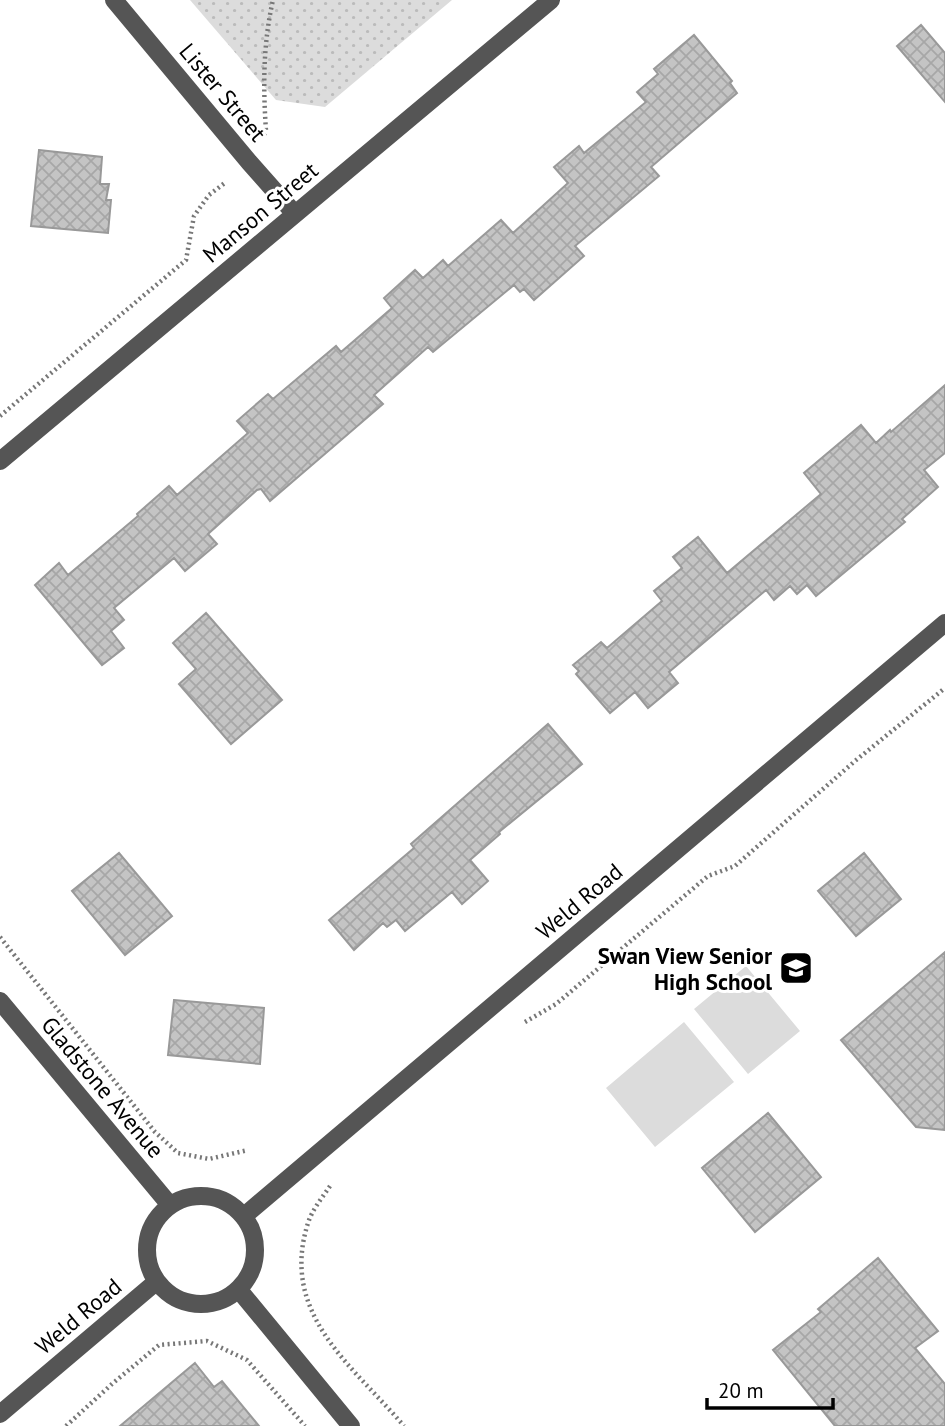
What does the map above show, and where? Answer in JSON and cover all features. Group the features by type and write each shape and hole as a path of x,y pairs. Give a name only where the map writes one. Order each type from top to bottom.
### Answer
{"street":[{"name":"Lister Street","path":"114,0 295,214"},
{"name":"Manson Street","path":"0,461 551,0"},
{"name":"Weld Road","path":"244,1216 945,623"},
{"name":"Gladstone Avenue","path":"0,1001 169,1205"},
{"path":"204,1195 223,1199 244,1216 253,1231 256,1251 251,1271 239,1290 219,1302 197,1305 176,1299 156,1282 149,1269 146,1246 152,1224 169,1205 187,1196 204,1195"},
{"name":"Weld Road","path":"0,1414 156,1282"},
{"path":"239,1290 351,1426"}],"path":[{"path":"0,416 186,260 194,216 209,195 249,162 266,131 263,82 266,32 273,0"},
{"path":"520,1024 556,1004 708,876 735,866 855,761 945,688"},
{"path":"0,937 155,1132 178,1153 209,1158 248,1150"},
{"path":"335,1178 308,1221 302,1246 299,1259 306,1302 327,1339 404,1426"},
{"path":"66,1426 111,1384 159,1345 207,1341 247,1360 305,1426"}],"shaded area":[{"path":"190,0 452,0 325,107 276,100"},
{"path":"746,966 800,1031 748,1074 694,1009"},
{"path":"684,1022 734,1082 655,1147 606,1088"}],"building":[{"path":"921,25 945,53 945,102 897,46"},
{"path":"694,35 732,81 730,83 737,93 651,167 659,176 575,246 584,256 534,300 524,289 520,292 514,285 433,352 428,347 374,395 383,404 270,501 261,489 257,490 208,534 217,544 185,571 174,558 114,608 124,620 111,631 124,648 102,665 35,585 59,563 68,575 169,486 177,495 248,433 237,421 268,394 273,399 336,346 341,352 392,308 384,298 415,270 423,278 443,260 448,266 501,220 513,233 568,183 554,167 579,146 584,153 646,102 637,92 658,74 654,69"},
{"path":"39,150 102,157 100,184 109,184 106,200 111,200 108,233 31,226"},
{"path":"945,385 945,453 924,470 938,487 902,519 905,522 816,596 807,585 797,594 790,586 774,600 766,590 669,672 678,683 648,708 635,692 610,713 576,674 579,671 573,665 601,642 607,648 662,601 654,591 682,568 673,557 698,537 727,573 821,494 804,473 861,425 876,443"},
{"path":"206,613 282,700 231,744 179,684 196,669 173,643"},
{"path":"548,724 582,764 499,832 500,834 470,860 488,881 462,904 452,892 405,931 396,920 387,927 383,923 354,950 329,920 414,848 411,844"},
{"path":"119,853 172,916 125,955 72,891"},
{"path":"864,853 901,899 856,936 818,891"},
{"path":"945,952 945,1130 916,1127 841,1040"},
{"path":"174,1000 264,1008 260,1064 168,1055"},
{"path":"768,1113 821,1177 755,1232 702,1168"},
{"path":"878,1258 938,1331 915,1348 945,1384 945,1426 835,1426 773,1350 821,1312 818,1309"},
{"path":"195,1363 214,1387 222,1381 259,1426 120,1426"}],"place":[{"name":"Swan View Senior High School","path":"796,968"}]}
